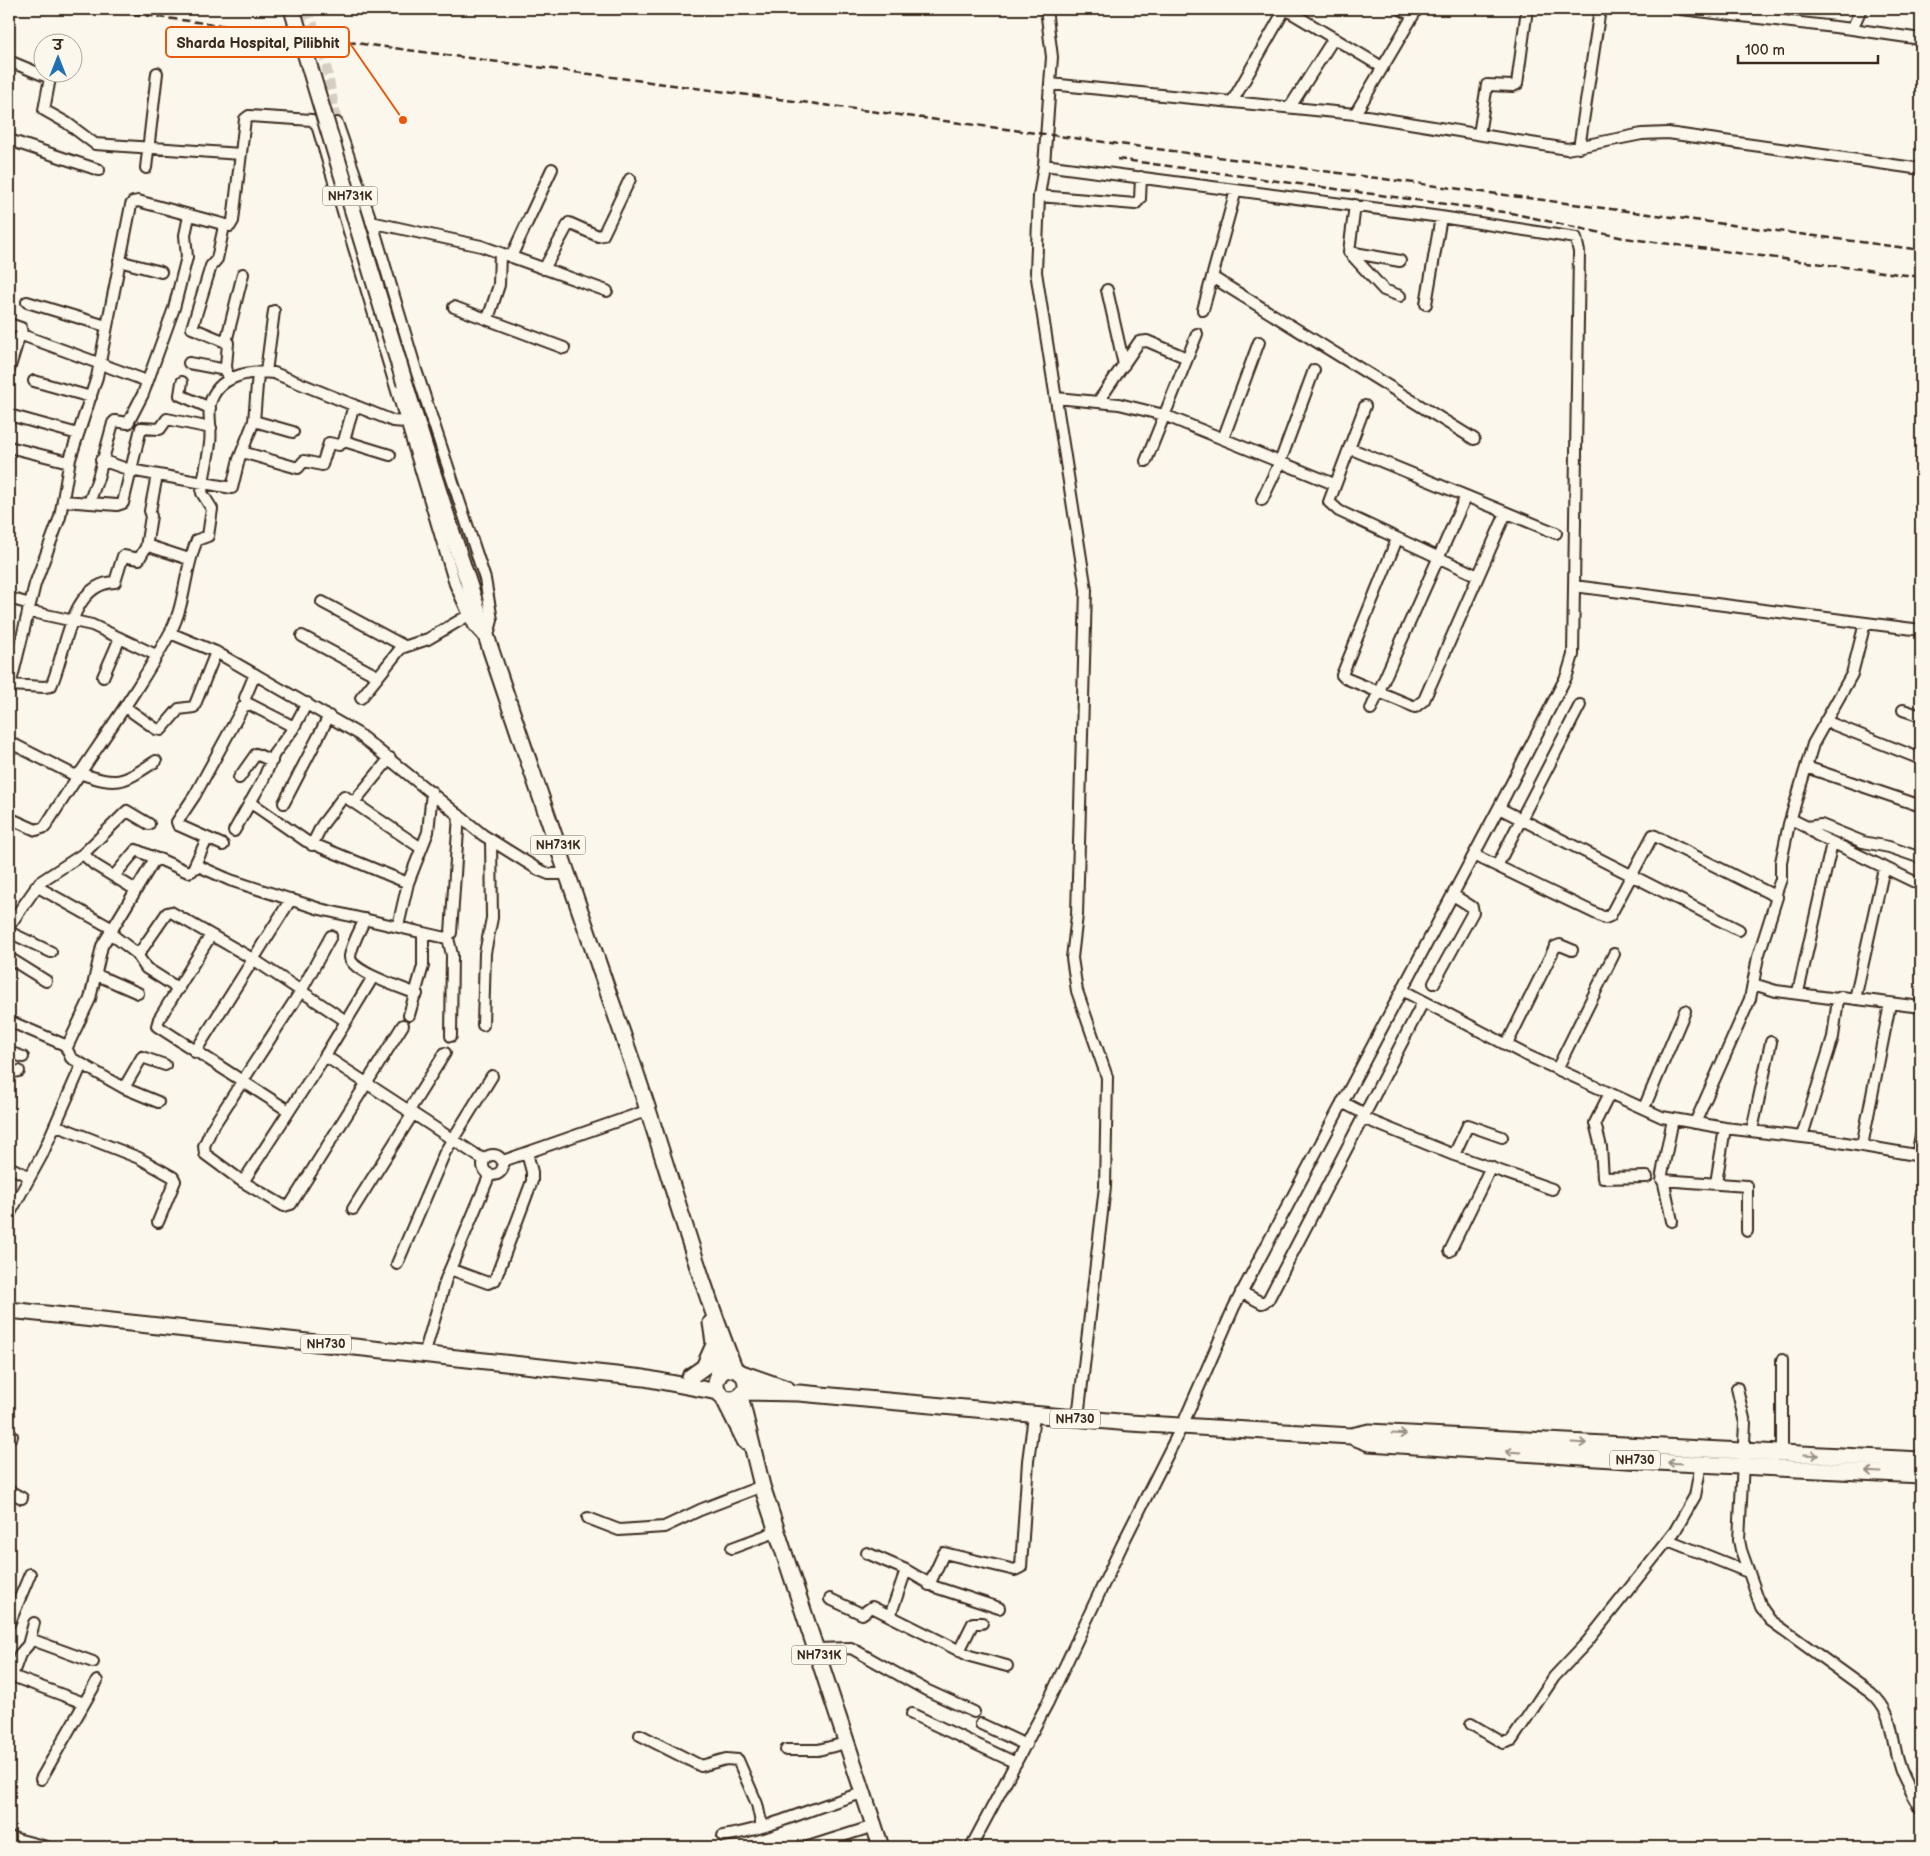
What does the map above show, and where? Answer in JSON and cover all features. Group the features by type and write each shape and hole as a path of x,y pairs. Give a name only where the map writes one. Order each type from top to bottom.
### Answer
{"highway":[{"name":"NH731K","path":"292,9 405,384 487,640 649,1110 710,1306 737,1371"},
{"name":"NH731K","path":"710,1306 713,1347 719,1386 755,1462"},
{"name":"NH730","path":"9,1310 719,1386"},
{"path":"690,1377 704,1367 713,1347"},
{"name":"NH730","path":"719,1386 729,1370 737,1371 799,1393"},
{"path":"737,1371 745,1381 742,1394"},
{"name":"NH730","path":"644,1378 690,1377 719,1386 729,1399 742,1394 799,1393 1067,1419 1351,1436 1369,1432 1742,1459 1921,1475"},
{"name":"NH731K","path":"742,1394 755,1462 762,1486 882,1847"},
{"name":"NH730","path":"1351,1436 1369,1443 1701,1464 1782,1454 1921,1460"}],"street":[{"path":"1046,9 1052,57 1044,164 1039,196 1036,272 1086,590 1077,915 1072,958 1077,991 1107,1078 1105,1187 1086,1336 1083,1386 1079,1409 1067,1419"},
{"path":"1232,102 1285,9 1382,67"},
{"path":"1355,114 1415,12 1401,9"},
{"path":"1479,134 1487,86 1513,86 1517,84 1527,9"},
{"path":"1579,148 1600,9"},
{"path":"1681,9 1921,39"},
{"path":"1852,29 1861,9"},
{"path":"1290,107 1334,38"},
{"path":"9,61 50,78 44,110 72,126 92,143 241,154"},
{"path":"146,168 157,73"},
{"path":"1050,84 1355,114 1559,148 1579,148 1642,134 1668,133 1921,169"},
{"path":"157,475 146,547 139,559 123,556 116,581 103,583 85,598 72,620 51,686 44,688 9,688 29,607 41,567 58,524 69,462 92,398 119,261 133,202 138,201 224,226 230,226 233,221 245,119 248,116 312,120 317,125 455,584 474,626 487,640"},
{"path":"337,123 371,222 416,370 485,579 492,620 487,640"},
{"path":"9,140 99,170"},
{"path":"971,1847 1026,1745 1182,1426 1242,1292 1499,808 1572,664 1578,242 1572,237 1441,217 1044,164"},
{"path":"511,257 552,169"},
{"path":"1039,196 1135,204 1140,199 1141,177"},
{"path":"544,269 569,223 598,236 603,235 630,179"},
{"path":"1203,310 1236,190"},
{"path":"1349,252 1355,206"},
{"path":"89,503 98,478 101,460 112,423 115,421 128,423 147,382 174,308 186,257 185,235 189,216"},
{"path":"1426,304 1441,217"},
{"path":"371,222 471,243 607,291"},
{"path":"224,226 217,259 211,266 192,328 226,342"},
{"path":"1349,252 1400,261"},
{"path":"1349,252 1384,290 1400,296"},
{"path":"488,319 499,286 500,253"},
{"path":"119,261 161,272"},
{"path":"9,818 36,830 42,829 125,707 170,633 183,601 189,559 197,540 208,536 212,509 202,496 211,428 210,408 217,388 227,374 228,346 226,342 243,274"},
{"path":"1212,277 1474,439"},
{"path":"1107,290 1124,365"},
{"path":"27,302 106,326"},
{"path":"454,307 564,348"},
{"path":"101,460 130,470 232,488 242,452 254,421 274,311"},
{"path":"9,324 21,328 22,335 9,370"},
{"path":"1146,461 1197,334"},
{"path":"22,335 147,382"},
{"path":"1098,402 1142,340 1187,358"},
{"path":"1223,439 1259,342"},
{"path":"189,363 227,374 262,372 283,376 396,422 405,422"},
{"path":"1262,500 1280,462 1314,370"},
{"path":"34,382 92,398"},
{"path":"182,382 180,395 210,408"},
{"path":"1056,398 1125,405 1164,415 1334,484"},
{"path":"344,442 343,438 354,405"},
{"path":"1365,406 1334,484 1329,502 1332,507 1478,576"},
{"path":"9,415 78,434"},
{"path":"63,501 117,505 123,503 141,428 160,429 167,419 211,428"},
{"path":"254,421 293,432"},
{"path":"242,452 298,468 304,461 322,465 329,443 339,445 344,442 390,456"},
{"path":"9,447 69,462"},
{"path":"1349,448 1556,533"},
{"path":"1372,708 1466,496"},
{"path":"1398,539 1342,671 1345,678 1415,706 1420,705 1506,513"},
{"path":"146,547 149,546 189,559"},
{"path":"1574,586 1921,630"},
{"path":"9,598 29,607 92,625 156,655"},
{"path":"322,602 404,646"},
{"path":"361,698 404,646 428,639 469,615"},
{"path":"1775,896 1782,879 1781,862 1791,819 1813,744 1852,674 1865,623"},
{"path":"170,633 216,652 329,716 366,739 491,840 539,870 550,874 567,874"},
{"path":"302,636 378,676"},
{"path":"103,677 120,638"},
{"path":"125,707 156,729 161,730 179,709 194,707 216,652"},
{"path":"245,698 255,674"},
{"path":"234,831 272,761 307,703"},
{"path":"222,845 178,826 177,822 195,795 243,706 249,704 294,727"},
{"path":"1497,866 1580,705"},
{"path":"1903,710 1921,716"},
{"path":"284,803 329,716"},
{"path":"1825,721 1921,759"},
{"path":"9,742 78,775 104,781 116,782 134,775 156,761"},
{"path":"239,778 256,754 272,761"},
{"path":"354,802 390,758"},
{"path":"1806,766 1921,806"},
{"path":"398,926 408,884 428,832 432,792"},
{"path":"312,844 322,825 342,797 346,797 383,824 421,848"},
{"path":"250,802 312,844 408,884"},
{"path":"1499,808 1739,930"},
{"path":"9,926 36,886 83,854 127,811 149,824"},
{"path":"450,1036 452,955 448,938 451,933 459,815"},
{"path":"1791,819 1808,827 1813,833 1832,843 1921,885"},
{"path":"1808,827 1821,825 1863,842 1889,846 1921,858"},
{"path":"1474,855 1605,918 1610,916 1653,835 1778,899 1758,957 1750,999 1695,1123"},
{"path":"114,876 136,850 188,872 192,871 208,839"},
{"path":"483,1025 485,953 492,918 491,840"},
{"path":"1798,992 1832,843"},
{"path":"83,854 90,861 136,890"},
{"path":"157,859 153,862 101,949 97,975 88,1006 67,1047 69,1056 82,1064 124,1088 158,1102"},
{"path":"196,864 230,880 320,909 448,938"},
{"path":"1855,999 1884,868"},
{"path":"36,886 111,931 138,955 146,968 179,989"},
{"path":"1434,983 1473,912 1472,906 1453,895"},
{"path":"195,1052 291,899"},
{"path":"138,955 169,912 254,960 346,1021"},
{"path":"365,919 351,960 372,977 417,994"},
{"path":"9,932 51,952"},
{"path":"409,1015 417,994 423,966 423,933"},
{"path":"211,935 157,1026 289,1111"},
{"path":"332,936 301,991 212,1128 203,1151 243,1182 284,1206 291,1204 403,1025"},
{"path":"1507,1044 1555,947 1560,945 1572,950"},
{"path":"1557,1069 1614,954"},
{"path":"9,958 46,981"},
{"path":"97,975 138,993"},
{"path":"243,1182 325,1056 372,977"},
{"path":"1753,984 1776,991 1921,1007"},
{"path":"1402,990 1557,1069 1672,1120 1802,1136 1919,1155 1921,1135"},
{"path":"1802,1136 1834,1036 1838,999"},
{"path":"1242,1292 1262,1303 1268,1300 1423,1002"},
{"path":"1862,1146 1890,1004"},
{"path":"1644,1108 1685,1011"},
{"path":"9,1021 67,1047"},
{"path":"1752,1130 1771,1042"},
{"path":"9,1052 23,1057"},
{"path":"353,1209 445,1053"},
{"path":"325,1056 410,1114 484,1160"},
{"path":"124,1088 142,1057 165,1065"},
{"path":"9,1215 30,1177 82,1064"},
{"path":"397,1264 445,1152 492,1076"},
{"path":"1610,1093 1595,1123 1601,1147 1603,1178 1647,1178"},
{"path":"1342,1102 1364,1116 1454,1154 1552,1189"},
{"path":"503,1161 649,1110"},
{"path":"1672,1120 1662,1165 1662,1180 1672,1221"},
{"path":"55,1125 139,1158 173,1176 174,1181 158,1222"},
{"path":"1454,1154 1468,1125 1502,1137"},
{"path":"1716,1183 1725,1128"},
{"path":"450,1268 488,1283 495,1280 532,1181 532,1172 527,1152"},
{"path":"496,1154 503,1161 502,1171 496,1175 490,1174 483,1167 484,1160 489,1155 496,1154"},
{"path":"9,1167 30,1177"},
{"path":"1450,1251 1491,1167"},
{"path":"424,1355 450,1268 490,1174"},
{"path":"1662,1180 1747,1186 1747,1231"},
{"path":"1782,1360 1782,1454"},
{"path":"1083,1386 1087,1406 1096,1421"},
{"path":"1737,1388 1745,1423 1740,1540 1748,1572 1761,1607 1770,1620 1871,1693 1884,1707 1890,1718 1899,1764 1921,1809"},
{"path":"929,1585 944,1553 1015,1570 1021,1567 1028,1461 1034,1416"},
{"path":"1471,1724 1503,1743 1512,1740 1554,1677 1587,1642 1668,1540 1695,1496 1701,1464"},
{"path":"588,1518 619,1530 664,1527 700,1510 762,1486"},
{"path":"9,1492 22,1498"},
{"path":"732,1548 778,1531"},
{"path":"1668,1540 1748,1572"},
{"path":"867,1553 906,1570 929,1585 999,1608"},
{"path":"890,1616 906,1570"},
{"path":"9,1624 30,1574"},
{"path":"830,1599 862,1614 870,1607 975,1658 1007,1666"},
{"path":"34,1623 28,1645 20,1654 10,1676 84,1704"},
{"path":"959,1651 973,1623 982,1623"},
{"path":"30,1639 93,1662"},
{"path":"817,1649 851,1648 926,1690 974,1712"},
{"path":"41,1779 63,1737 97,1681"},
{"path":"912,1714 1016,1763"},
{"path":"981,1724 1026,1745"},
{"path":"640,1735 701,1766 726,1759 738,1760 757,1804 762,1827"},
{"path":"786,1750 818,1750 846,1743"},
{"path":"723,1836 762,1827 832,1801 864,1793"},
{"path":"808,1847 874,1826"},
{"path":"9,1837 47,1847"}],"tunnel":[{"path":"307,9 324,54 337,123"}],"railway":[{"path":"98,9 1921,250"},
{"path":"1117,159 1511,213 1624,238 1921,277"}],"place":[{"name":"Sharda Hospital, Pilibhit","path":"403,120"}]}
